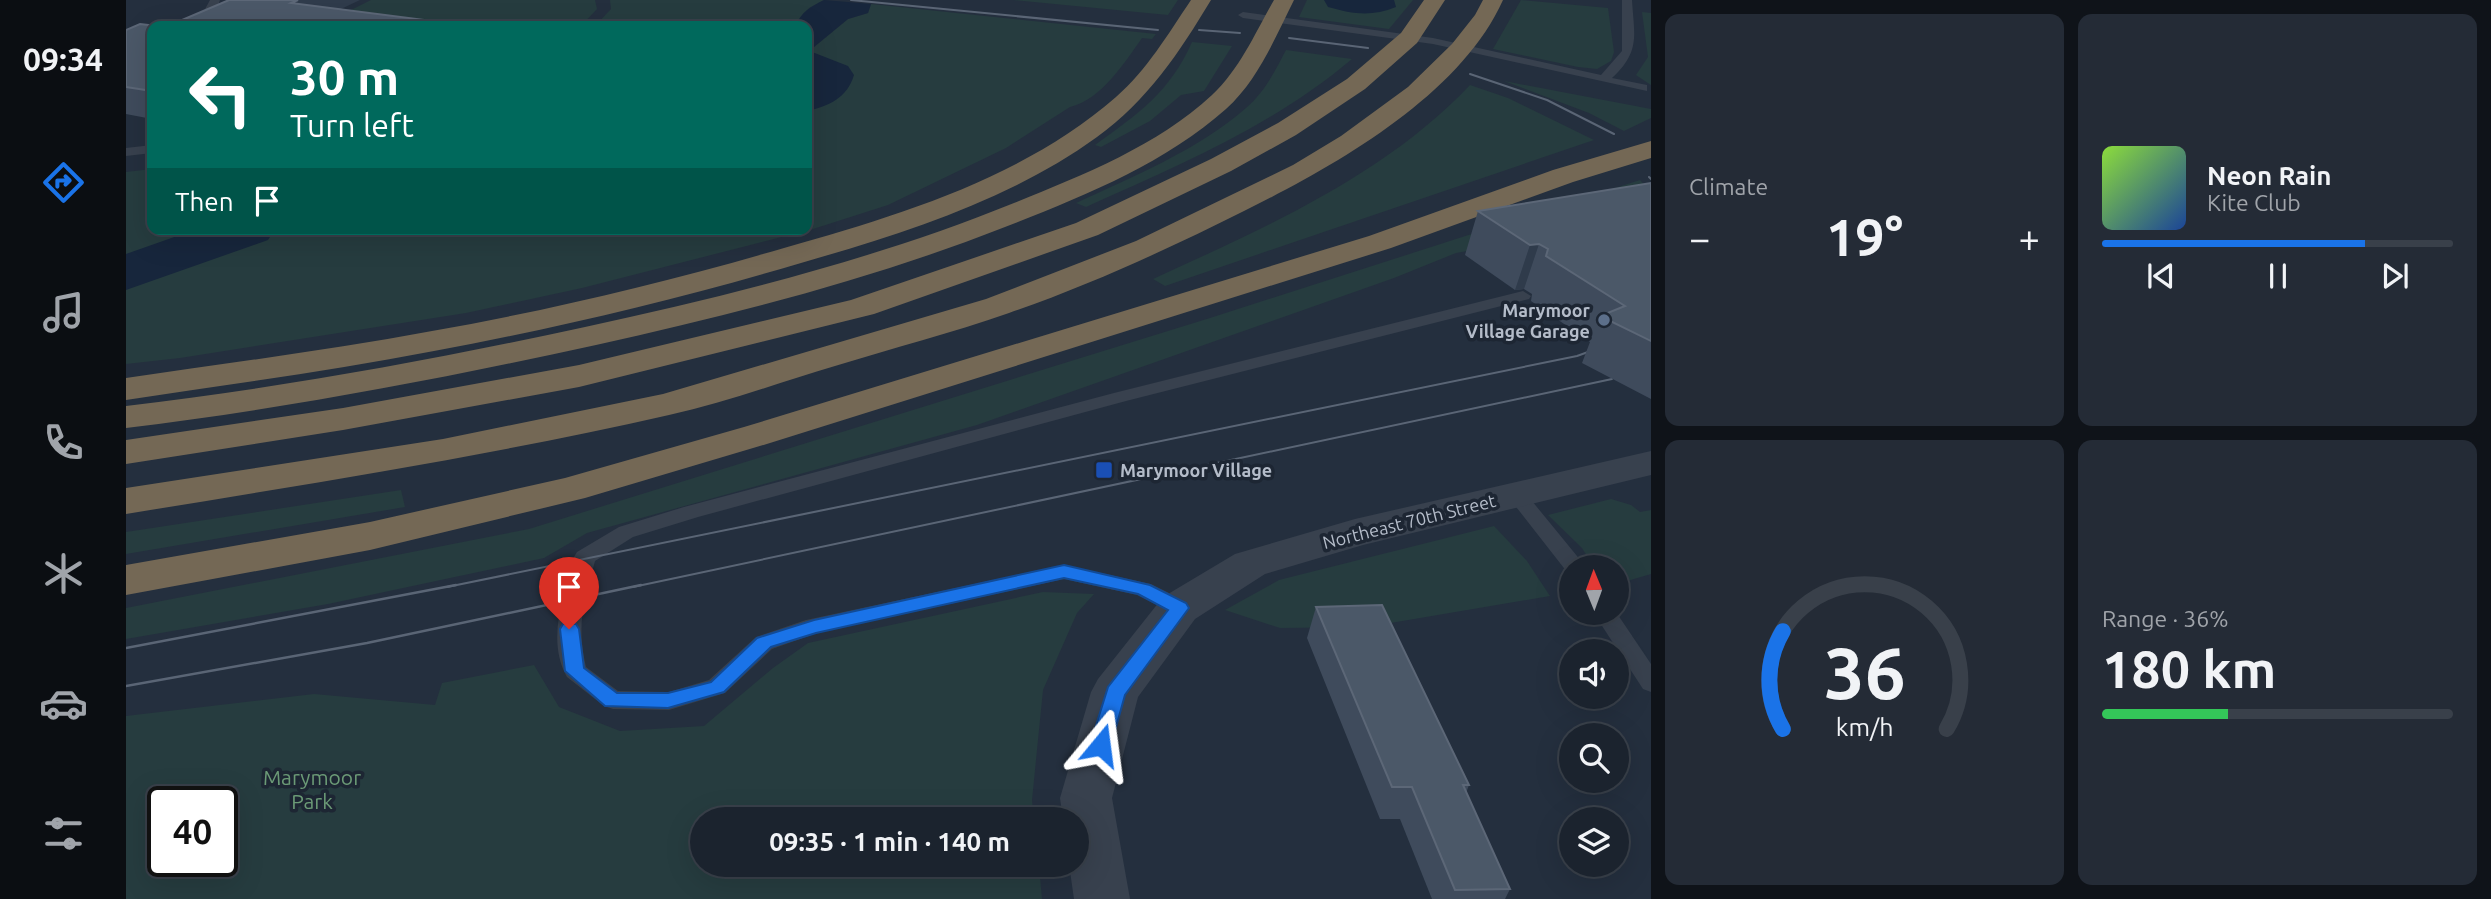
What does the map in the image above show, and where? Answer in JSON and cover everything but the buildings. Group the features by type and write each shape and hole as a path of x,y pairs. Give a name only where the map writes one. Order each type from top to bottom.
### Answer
{"highway":[{"path":"126,388 378,351 497,328 677,287 883,229 992,186 1055,153 1124,103 1147,80 1200,0"},
{"path":"126,417 419,372 667,319 838,275 970,232 1063,194 1149,151 1217,104 1247,68 1284,0"},
{"path":"126,453 343,419 579,376 862,307 1087,229 1221,165 1287,129 1356,83 1409,38 1435,0"},
{"path":"126,501 443,451 670,404 998,306 1147,247 1303,171 1350,142 1417,92 1460,49 1485,17 1493,0"},
{"path":"126,580 370,536 571,489 757,435 1380,242 1563,176 1651,149"}],"street":[{"name":"Northeast 70th Street","path":"1180,608 1250,564 1355,533 1651,463"},
{"path":"1102,899 1086,797 1115,692 1180,608"}],"lane":[{"path":"198,21 214,8 215,0"},
{"path":"1605,78 1622,64 1630,51 1627,0"},
{"path":"1243,15 1433,41 1643,88"},
{"path":"126,152 147,150"},
{"path":"1180,608 1143,589 1064,572 814,626 764,643 717,687 668,701 612,700 575,671 569,643 569,615 585,557 626,532 691,512 1120,397 1523,296"},
{"path":"1516,494 1565,555"},
{"path":"1613,625 1651,683"}],"green space":[{"path":"371,0 595,0 597,9 586,21 413,21 347,12"},
{"path":"610,0 824,0 809,8 800,21 600,21 611,9"},
{"path":"1013,0 1178,0 1168,15"},
{"path":"1307,0 1413,0 1389,29 1299,17"},
{"path":"1521,0 1608,8 1614,52 1611,61 1597,69 1493,49"},
{"path":"871,4 1156,34 1152,39 1142,38 1111,79 1092,97 1070,107 1006,148 888,205 812,229 812,47 848,19 868,13"},
{"path":"1642,12 1651,13 1651,85 1636,75 1648,57"},
{"path":"1192,42 1232,46 1204,91 1181,95 1150,121 1101,147 1095,145 1151,101 1174,75"},
{"path":"1286,50 1352,59 1290,104 1224,142 1086,207 1076,203 1165,161 1227,123 1258,96"},
{"path":"1504,81 1651,109 1651,118 1624,131 1589,113"},
{"path":"1470,85 1508,98 1594,140 1165,286 1153,279 1279,219 1361,173 1400,147"},
{"path":"147,170 147,235 790,235 582,288 466,313 126,364 126,172"},
{"path":"1640,180 1651,192 1651,219 1456,253 1394,278 977,425 587,533 544,558 328,604 126,639 126,608 529,529 1210,318"},
{"path":"401,490 405,507 126,554 126,532"},
{"path":"1611,499 1631,505 1640,512 1651,510 1651,574 1629,580 1629,555 1586,555 1548,515"},
{"path":"1494,526 1527,561 1550,596 1367,627 1280,628 1225,610 1279,580"},
{"name":"Marymoor Park","path":"1043,592 1094,594 1077,613 1043,690 1033,807 690,807 690,877 1040,877 1042,899 126,899 126,716 314,694 435,705 442,683 534,665 559,707 620,731 704,726 773,668 808,643"}],"water":[{"path":"824,0 871,4 868,13 848,19 812,47 812,21 798,21 811,7"},
{"path":"1324,0 1394,0 1396,7 1378,12 1354,13 1328,7"}],"waterway":[{"path":"812,64 833,75 829,86 812,95"},
{"path":"126,273 232,235"}],"tram line":[{"path":"851,0 1158,30"},
{"path":"1199,30 1240,33"},
{"path":"1289,38 1368,48"},
{"path":"1470,74 1547,100 1614,134"},
{"path":"447,587 1577,356 1599,348"},
{"path":"633,587 1612,379"},
{"path":"126,648 456,585"},
{"path":"126,686 367,643 641,585"}],"place":[{"name":"Marymoor Village Garage","path":"1604,320"},
{"name":"Marymoor Village","path":"1104,470"}],"route":[{"path":"569,629 575,671 612,700 668,701 717,687 764,643 814,626 1064,572 1143,589 1180,608 1115,692 1101,745"}]}
